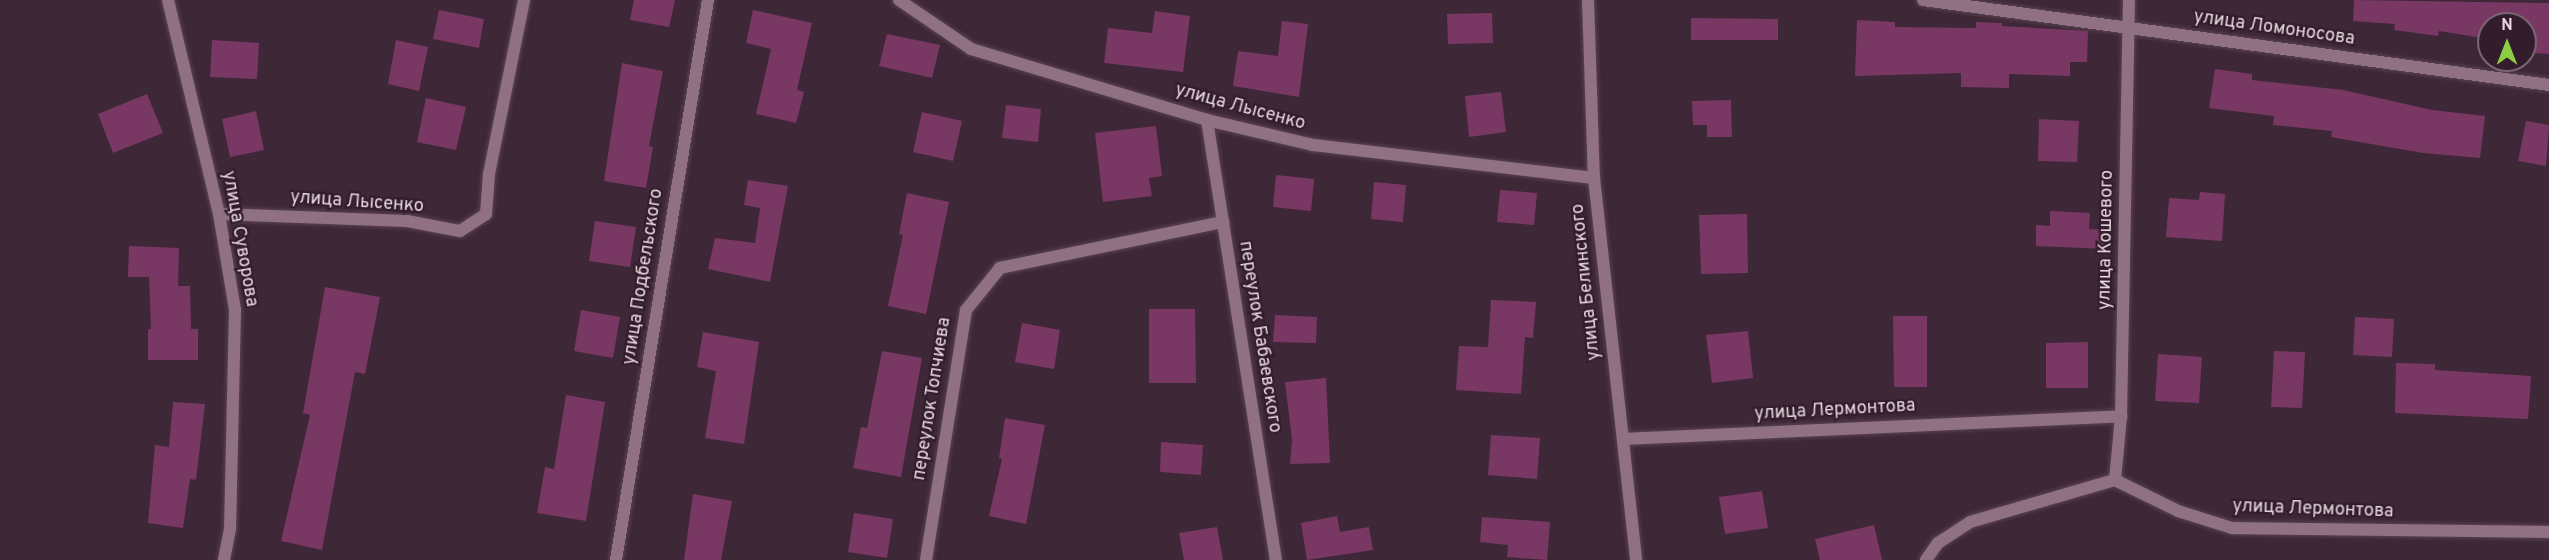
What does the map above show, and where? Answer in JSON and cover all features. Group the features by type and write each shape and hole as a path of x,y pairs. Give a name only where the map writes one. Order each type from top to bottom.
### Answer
{"street":[{"name":"улица Суворова","path":"168,0 219,214 235,310 230,529 224,560"},
{"name":"улица Лысенко","path":"219,214 407,221 460,231 486,214 489,174 524,0"},
{"name":"улица Подбельского","path":"616,560 708,0"},
{"name":"улица Лысенко","path":"899,0 971,49 1207,120 1313,145 1594,178"},
{"name":"улица Белинского","path":"1588,0 1594,178 1636,560"},
{"name":"улица Ломоносова","path":"1923,0 2549,85"},
{"name":"улица Кошевого","path":"2115,480 2121,416 2129,0"},
{"name":"переулок Бабаевского","path":"1207,120 1276,560"},
{"name":"переулок Топчиева","path":"926,560 966,310 1000,268 1223,222"},
{"name":"улица Лермонтова","path":"1623,439 2121,416"},
{"name":"улица Лермонтова","path":"2115,480 2178,512 2232,528 2549,532"},
{"path":"1926,560 1938,543 1970,522 2115,480"}],"building":[{"path":"634,0 675,0 669,27 630,20"},
{"path":"2354,0 2549,3 2549,54 2537,53 2537,12 2477,12 2477,37 2439,31 2438,36 2394,30 2395,24 2353,21"},
{"path":"439,10 484,19 479,48 433,39"},
{"path":"753,10 812,23 797,90 804,92 796,123 756,114 771,49 746,43"},
{"path":"1155,11 1190,16 1183,72 1104,63 1108,28 1152,33"},
{"path":"1492,13 1493,43 1448,44 1447,14"},
{"path":"1691,18 1778,19 1778,40 1691,40"},
{"path":"1857,20 1895,22 1895,27 1976,28 1976,22 2002,23 2002,26 2088,31 2087,62 2070,62 2070,76 2009,74 2009,88 1961,87 1961,73 1855,76"},
{"path":"1282,21 1308,24 1299,97 1233,86 1238,51 1278,56"},
{"path":"887,34 940,45 932,78 879,66"},
{"path":"212,40 259,43 257,79 210,77"},
{"path":"396,40 428,47 419,91 388,84"},
{"path":"622,63 663,71 649,146 653,147 646,188 604,181"},
{"path":"2215,69 2252,74 2252,80 2343,90 2432,110 2485,116 2480,158 2423,153 2331,137 2332,131 2273,125 2274,116 2209,108"},
{"path":"1501,92 1506,132 1469,137 1465,96"},
{"path":"147,94 163,133 113,153 98,114"},
{"path":"426,98 466,107 456,150 417,142"},
{"path":"1731,100 1732,137 1707,137 1707,125 1693,125 1692,101"},
{"path":"1006,105 1041,109 1038,142 1002,138"},
{"path":"256,111 264,150 230,157 222,119"},
{"path":"922,112 962,121 953,161 913,152"},
{"path":"2039,119 2079,121 2077,162 2038,161"},
{"path":"2526,121 2549,125 2546,166 2518,161"},
{"path":"1156,126 1162,176 1149,178 1152,196 1103,202 1095,133"},
{"path":"1276,175 1314,179 1311,211 1273,207"},
{"path":"748,180 788,186 770,282 708,269 715,238 755,243 760,208 744,205"},
{"path":"1374,182 1406,185 1403,222 1371,219"},
{"path":"1500,190 1537,193 1534,225 1497,222"},
{"path":"2200,192 2225,194 2222,241 2166,237 2169,198 2199,200"},
{"path":"907,193 949,202 926,314 888,306 903,235 899,234"},
{"path":"2050,211 2090,213 2089,229 2107,230 2106,249 2036,246 2036,225 2050,226"},
{"path":"1747,214 1748,273 1701,274 1699,215"},
{"path":"595,221 636,227 630,267 589,261"},
{"path":"129,246 179,248 178,286 190,286 191,329 198,329 198,360 148,360 148,329 151,329 149,277 128,277"},
{"path":"325,287 380,297 365,374 355,372 322,550 281,541 310,415 303,413"},
{"path":"1491,300 1536,302 1533,338 1525,337 1521,394 1456,390 1459,346 1488,347"},
{"path":"1149,309 1195,309 1196,383 1149,383"},
{"path":"581,310 620,317 613,358 574,351"},
{"path":"1275,315 1317,317 1316,343 1273,342"},
{"path":"1893,316 1927,316 1927,387 1894,387"},
{"path":"2355,317 2394,319 2392,357 2353,355"},
{"path":"1022,323 1060,330 1054,369 1015,362"},
{"path":"1748,331 1753,378 1712,383 1706,335"},
{"path":"703,332 759,342 744,444 705,438 716,371 697,367"},
{"path":"2088,342 2088,388 2046,388 2046,343"},
{"path":"882,351 922,358 901,477 853,468 861,427 867,428"},
{"path":"2274,351 2305,352 2302,408 2271,407"},
{"path":"2158,354 2202,357 2199,403 2155,401"},
{"path":"2396,363 2435,364 2435,370 2531,376 2528,419 2395,413"},
{"path":"1326,378 1330,463 1290,464 1292,440 1285,382"},
{"path":"566,395 605,402 586,521 537,513 545,467 554,469"},
{"path":"173,402 205,404 196,480 190,479 183,528 148,523 155,445 169,447"},
{"path":"1005,418 1045,425 1026,524 989,516 1002,459 999,458"},
{"path":"1491,435 1540,438 1537,479 1488,475"},
{"path":"1161,442 1203,445 1201,475 1160,472"},
{"path":"1762,491 1768,528 1725,534 1719,497"},
{"path":"693,494 732,501 721,560 684,560"},
{"path":"854,513 893,519 887,558 848,552"},
{"path":"1337,516 1340,532 1369,527 1373,550 1307,560 1301,523"},
{"path":"1482,517 1550,522 1547,560 1507,557 1508,545 1480,542"},
{"path":"1874,525 1882,560 1820,560 1815,539"},
{"path":"1217,527 1223,560 1184,560 1179,533"}]}
